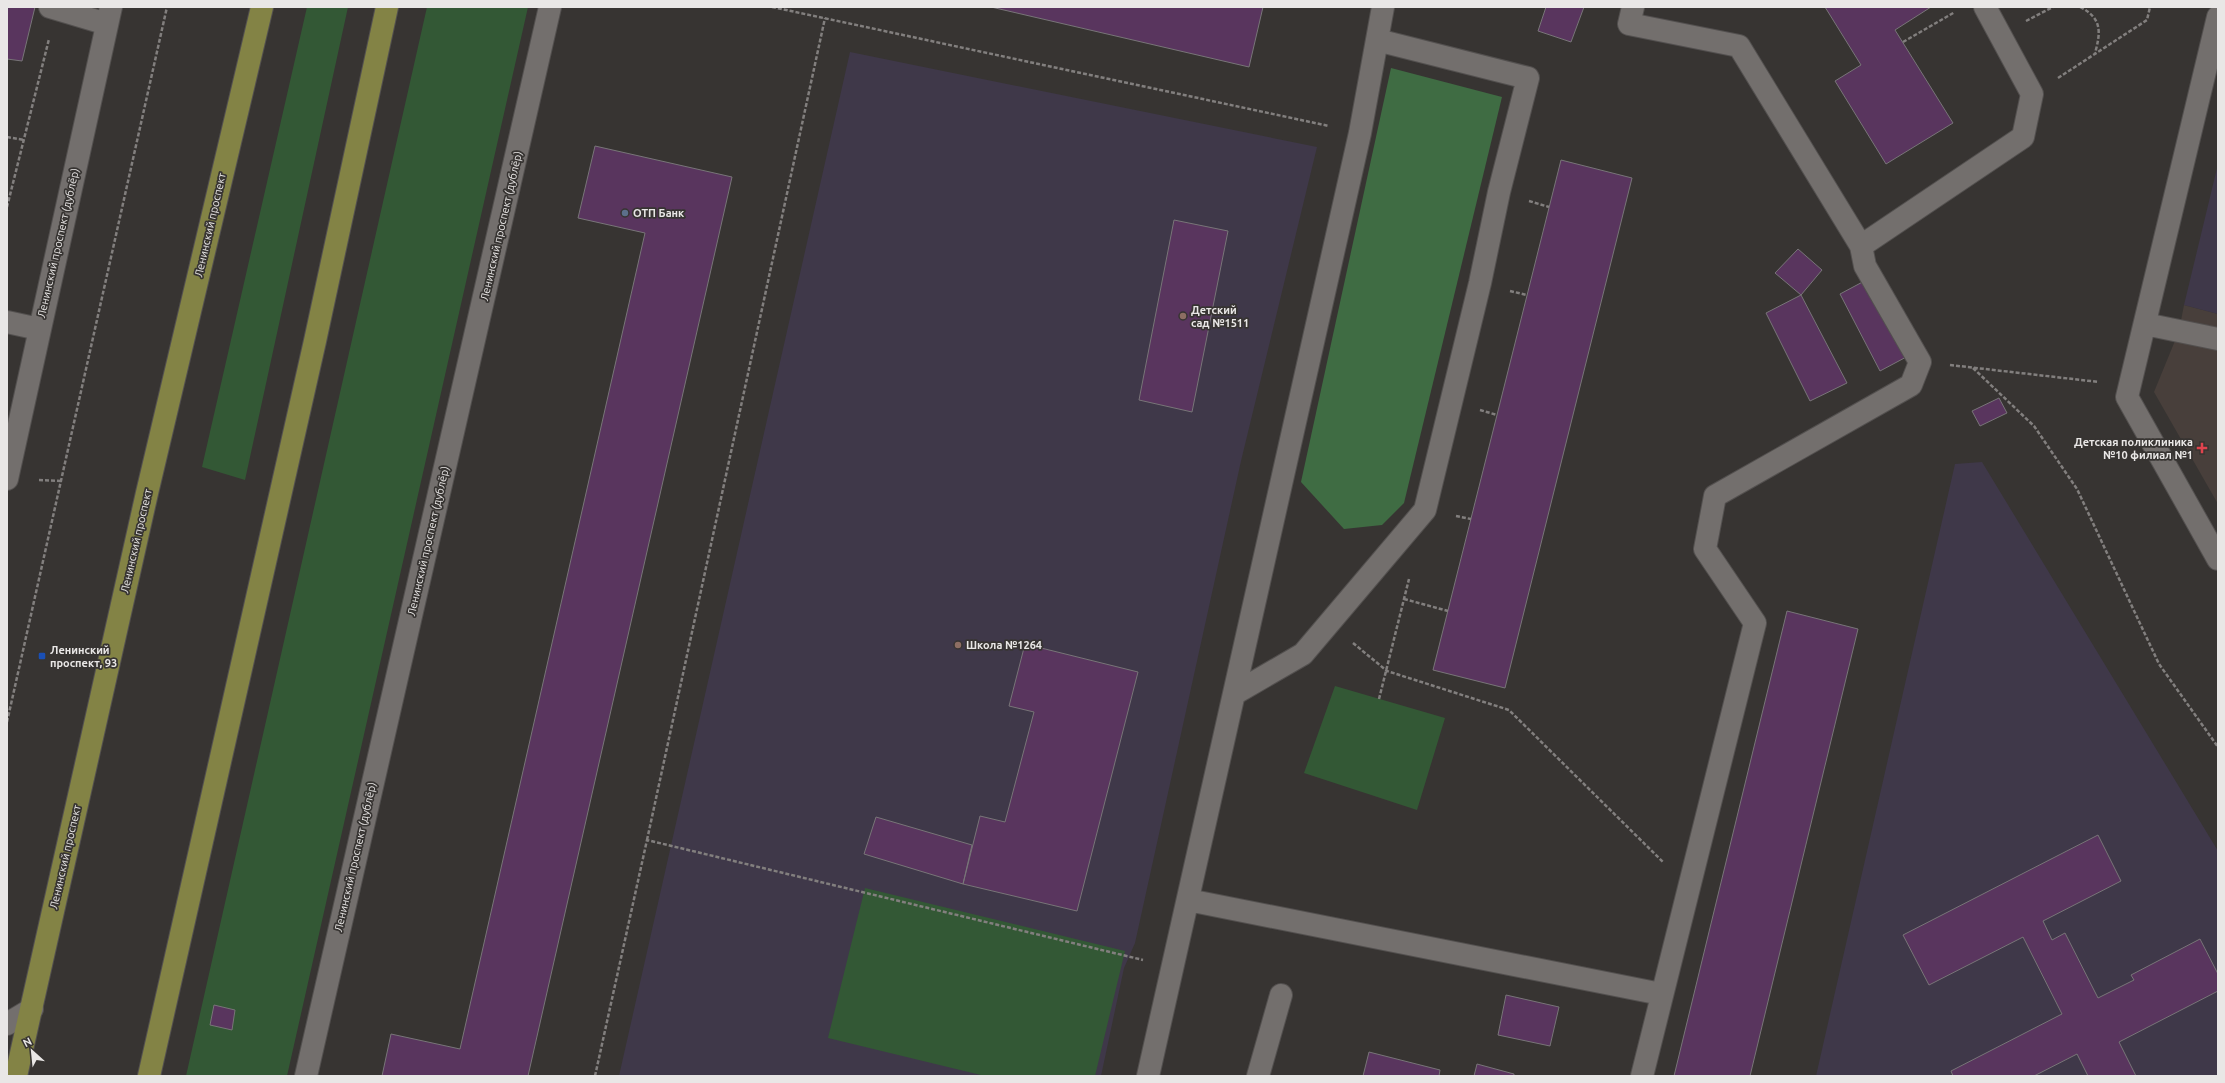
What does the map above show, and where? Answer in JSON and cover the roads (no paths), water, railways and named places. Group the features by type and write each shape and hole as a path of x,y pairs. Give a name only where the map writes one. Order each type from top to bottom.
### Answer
{"main road":[{"name":"Ленинский проспект","path":"16,1076 147,493 262,7"},
{"path":"149,1076 315,340 388,7"}],"street":[{"name":"Ленинский проспект (дублёр)","path":"306,1076 550,7"},
{"path":"1148,1076 1360,133 1383,7"},
{"path":"1633,7 1629,24 1739,46 1861,246 1865,266 1920,362 1911,385 1715,496 1705,549 1755,623 1661,994 1642,1076"},
{"path":"1861,246 2023,137 2032,94 1985,7"},
{"path":"53,8 109,15"},
{"name":"Ленинский проспект (дублёр)","path":"7,479 109,15"},
{"path":"2218,17 2145,324 2126,397 2218,558"},
{"path":"1234,694 1303,654 1425,510 1480,283 1499,192 1528,78 1377,40"},
{"path":"7,322 39,329"},
{"path":"2145,324 2218,339"},
{"path":"1188,900 1661,994"},
{"path":"1258,1076 1281,995"},
{"path":"7,1024 32,1009"}],"place":[{"name":"ОТП Банк","path":"625,213"},
{"name":"Детский сад №1511","path":"1183,316"},
{"name":"Детская поликлиника №10 филиал №1","path":"2202,448"},
{"name":"Школа №1264","path":"958,645"},
{"name":"Ленинский проспект, 93","path":"42,656"}]}
